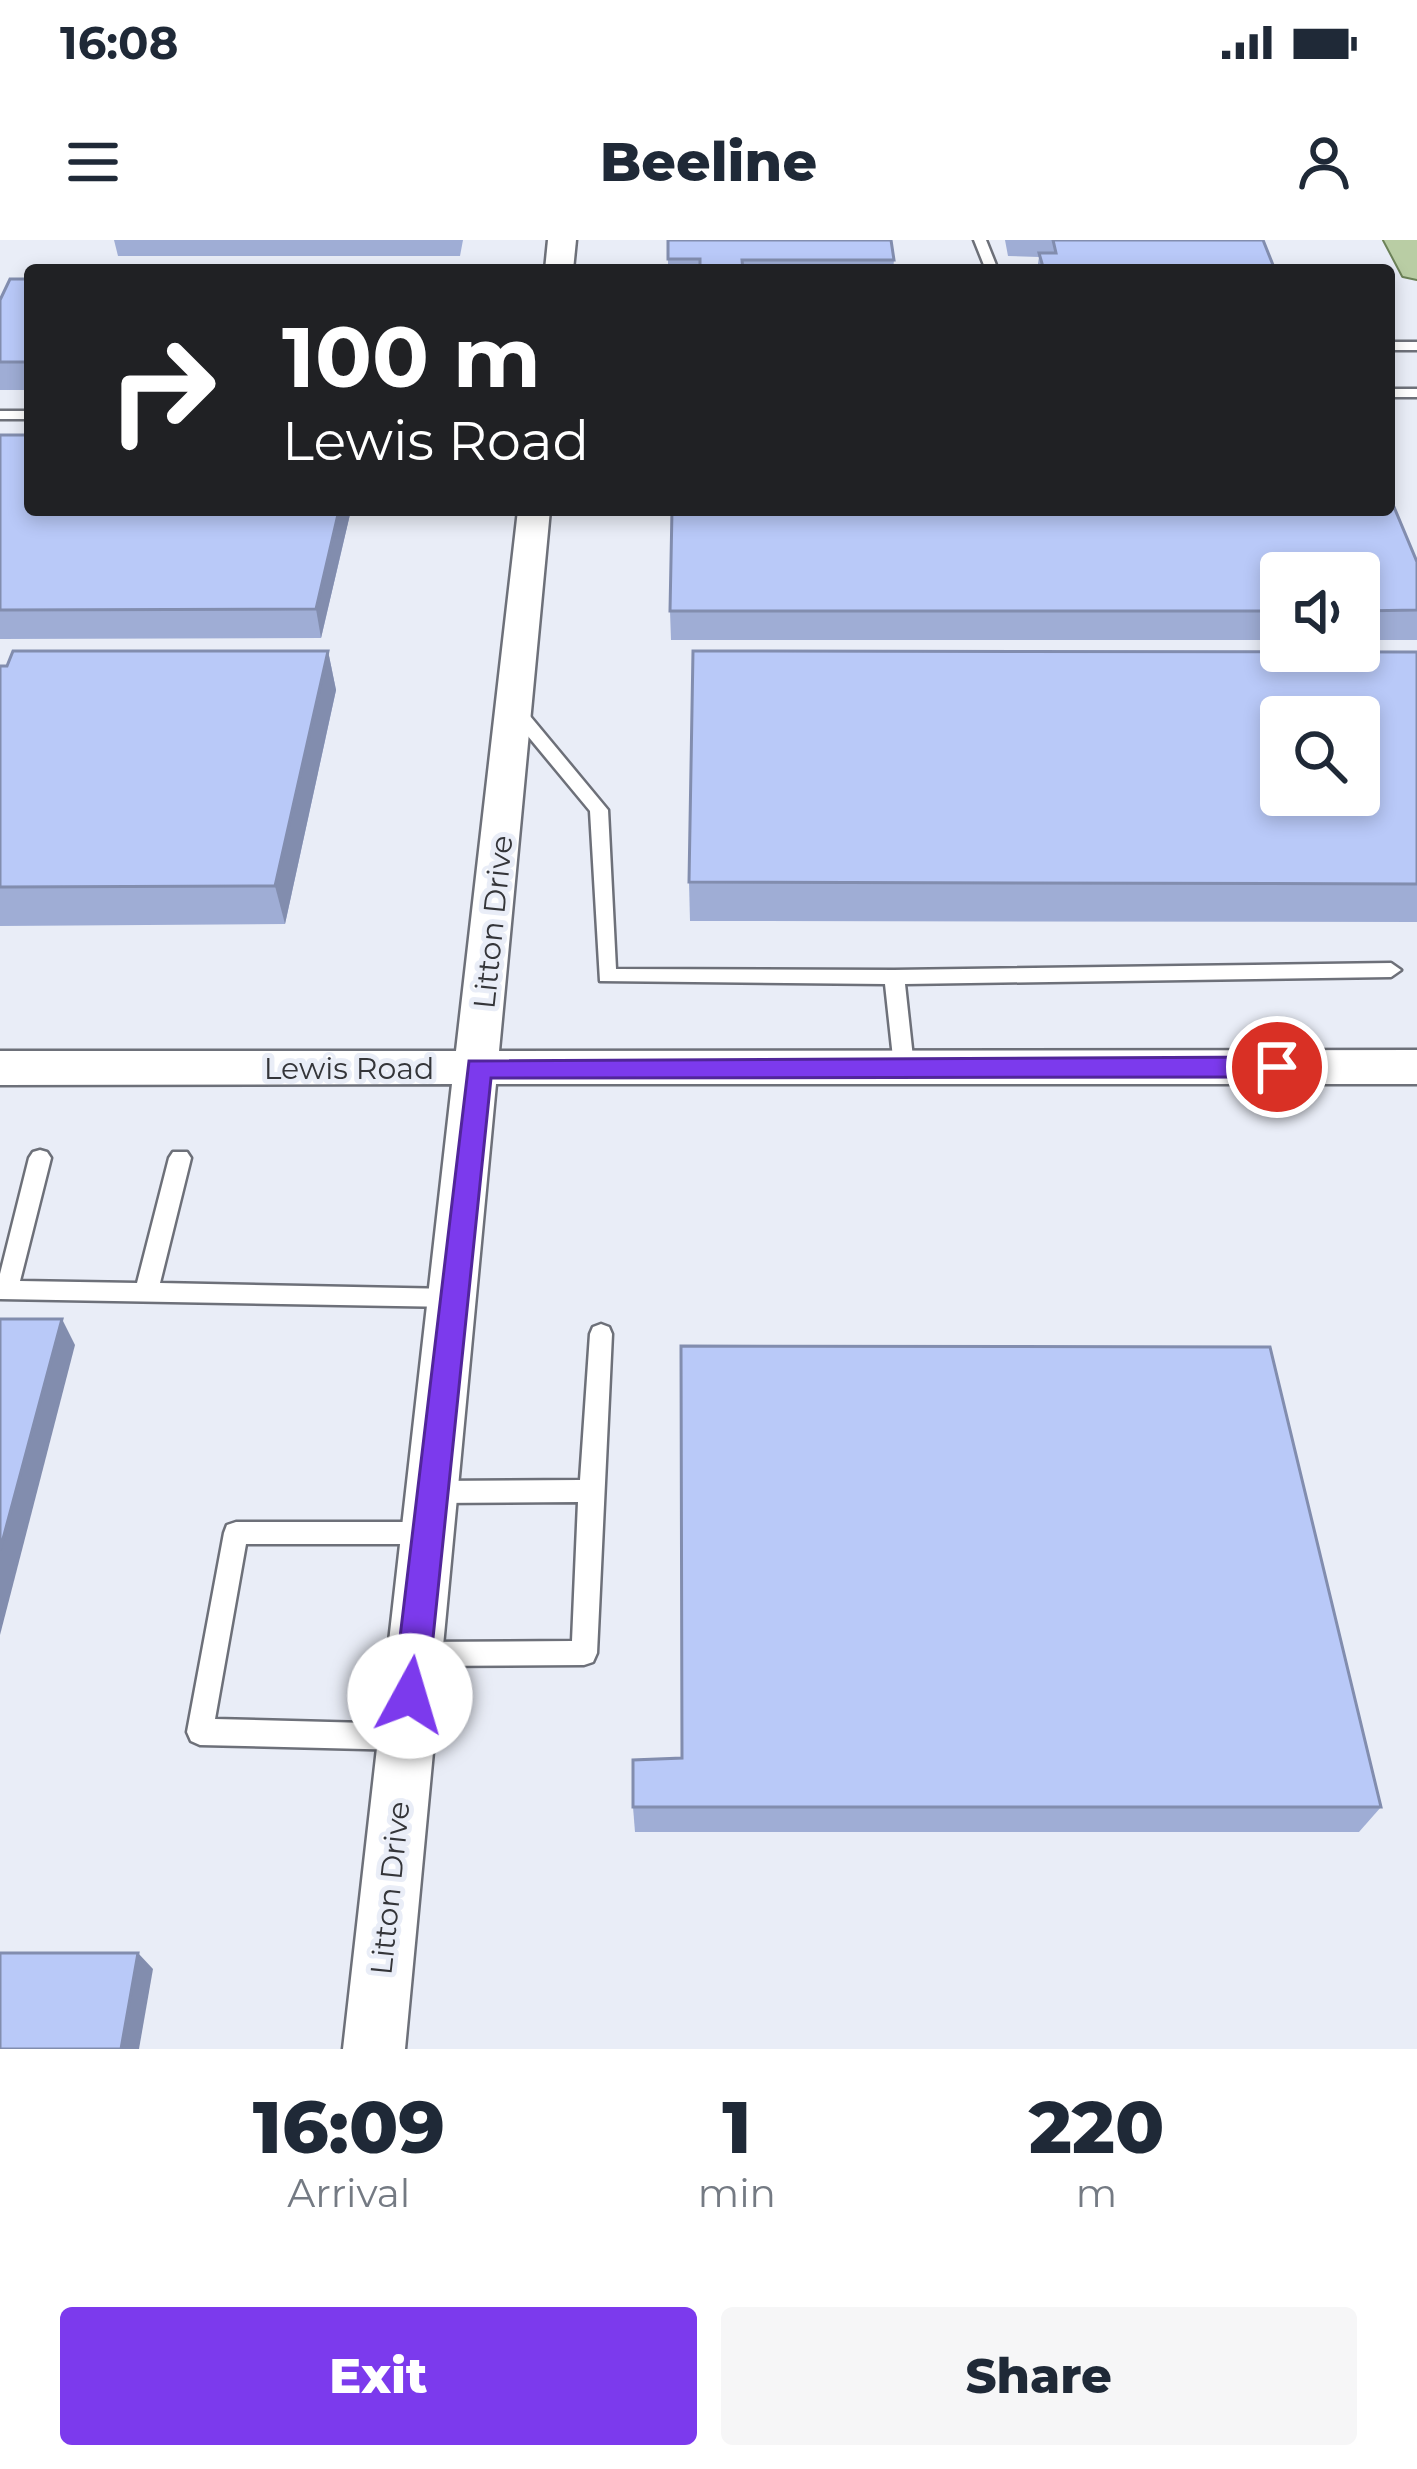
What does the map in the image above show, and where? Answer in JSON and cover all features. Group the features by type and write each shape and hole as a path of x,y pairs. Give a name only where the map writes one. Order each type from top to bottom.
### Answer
{"street":[{"name":"Litton Drive","path":"374,2049 533,516"},
{"name":"Lewis Road","path":"0,1068 1417,1067"}],"lane":[{"path":"514,708 599,810 607,976 1390,970"},
{"path":"894,976 904,1067"},
{"path":"40,1158 4,1290 454,1298"},
{"path":"146,1293 180,1158"},
{"path":"414,1654 584,1652 601,1334"},
{"path":"406,1738 200,1732 236,1533 591,1491"}],"building":[{"path":"668,240 891,240 894,260 700,264 700,259 668,259"},
{"path":"1053,240 1263,240 1273,264 1042,264 1039,253 1056,253"},
{"path":"10,279 24,279 24,362 0,362 0,300"},
{"path":"0,435 24,435 24,516 338,516 316,609 0,610"},
{"path":"1395,509 1417,562 1417,610 1380,611 1380,552 1260,552 1260,611 670,611 672,516 1395,516"},
{"path":"13,651 328,651 275,886 0,887 0,666 7,666"},
{"path":"693,651 1260,652 1260,672 1380,672 1380,652 1417,652 1417,884 689,882"},
{"path":"0,1319 62,1319 0,1550"},
{"path":"681,1346 1270,1347 1381,1807 633,1807 633,1760 682,1758"},
{"path":"0,1953 138,1953 121,2049 0,2049"}],"route":[{"path":"410,1696 479,1068 1277,1067"}]}
